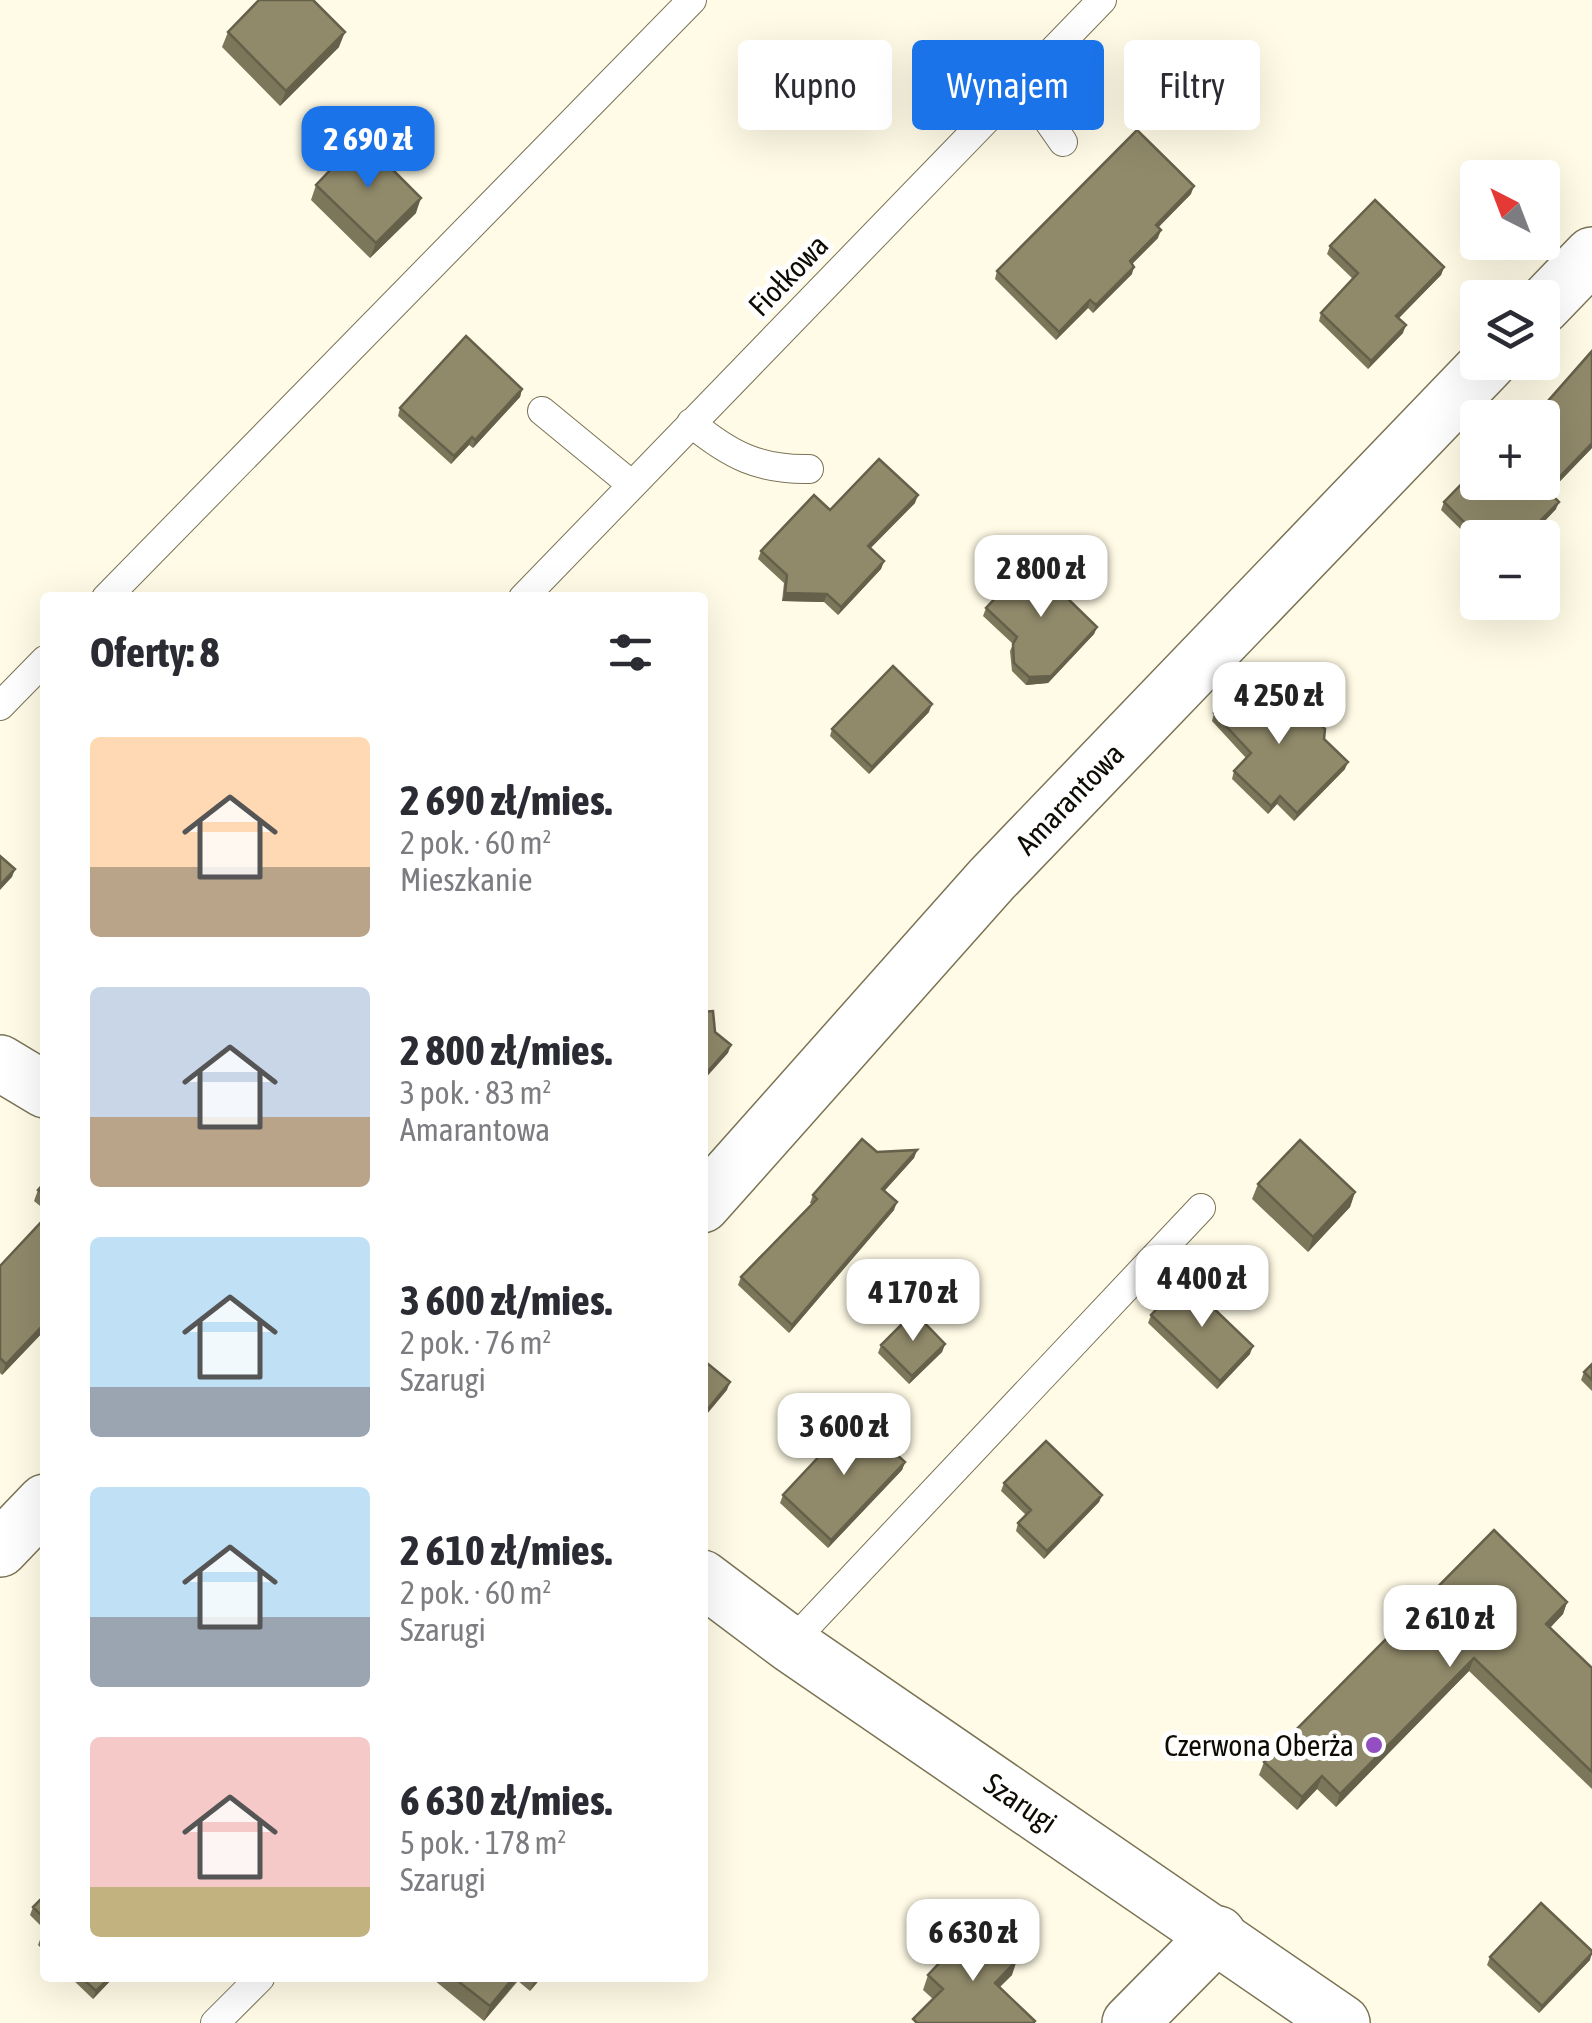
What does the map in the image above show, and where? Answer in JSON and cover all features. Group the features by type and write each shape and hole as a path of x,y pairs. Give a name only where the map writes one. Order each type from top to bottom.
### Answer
{"street":[{"path":"1560,288 1592,255"},
{"name":"Amarantowa","path":"708,1199 992,879 1472,380"},
{"path":"0,1063 40,1087"},
{"path":"0,1549 40,1507"},
{"name":"Szarugi","path":"708,1582 790,1644 1218,1934 1342,2023"},
{"path":"1130,2023 1218,1934"}],"lane":[{"path":"112,592 692,0"},
{"name":"Fiołkowa","path":"1062,40 1102,0"},
{"name":"Fiołkowa","path":"530,592 974,130"},
{"path":"1054,130 1063,142"},
{"path":"542,411 632,484"},
{"path":"691,423 713,441 771,470 809,469"},
{"path":"0,706 40,665"},
{"path":"790,1644 1201,1208"},
{"path":"215,2023 256,1982"}],"building":[{"path":"259,0 313,0 345,32 286,91 228,32"},
{"path":"1137,130 1194,186 1156,225 1161,230 1130,261 1134,267 1096,305 1090,300 1059,332 997,271"},
{"path":"361,138 421,198 376,243 316,185"},
{"path":"1375,200 1444,267 1396,316 1406,325 1371,361 1321,313 1358,273 1330,246"},
{"path":"466,336 522,389 475,440 472,437 454,456 400,408"},
{"path":"1592,351 1592,443 1560,476 1560,400 1549,400"},
{"path":"879,459 918,495 868,546 884,561 841,607 827,594 785,593 787,575 761,551 814,495 830,510"},
{"path":"1460,486 1460,500 1559,502 1541,520 1462,520 1444,502"},
{"path":"1035,556 1071,592 1066,597 1097,627 1051,676 1029,677 1014,663 1013,644 1017,637 986,608"},
{"path":"893,666 932,704 872,767 832,729"},
{"path":"1251,675 1292,716 1311,715 1325,729 1324,739 1348,762 1297,813 1280,796 1271,806 1234,771 1251,753 1214,713"},
{"path":"0,856 15,869 0,885"},
{"path":"708,1011 713,1011 715,1032 731,1045 708,1071"},
{"path":"862,1139 877,1152 917,1150 882,1189 897,1202 792,1325 741,1277 817,1199 813,1195"},
{"path":"1300,1140 1355,1192 1313,1237 1258,1184"},
{"path":"40,1223 40,1328 6,1364 0,1358 0,1266"},
{"path":"1184,1280 1253,1346 1220,1381 1151,1315"},
{"path":"914,1312 945,1344 912,1376 881,1345"},
{"path":"708,1364 730,1382 708,1409"},
{"path":"1592,1364 1592,1380 1584,1372"},
{"path":"856,1417 905,1462 831,1540 783,1495"},
{"path":"1046,1441 1102,1495 1047,1551 1018,1523 1031,1510 1004,1483"},
{"path":"1494,1530 1567,1602 1546,1624 1592,1668 1592,1772 1474,1658 1340,1794 1322,1776 1302,1797 1264,1762"},
{"path":"1541,1903 1592,1951 1542,2006 1490,1957"},
{"path":"978,1922 1017,1960 995,1983 1035,2021 917,2023 913,2019 943,1989 928,1975"},
{"path":"86,1982 105,1982 96,1991"},
{"path":"459,1982 510,1982 490,2006"}],"place":[{"name":"Czerwona Oberża","path":"1374,1745"}]}
